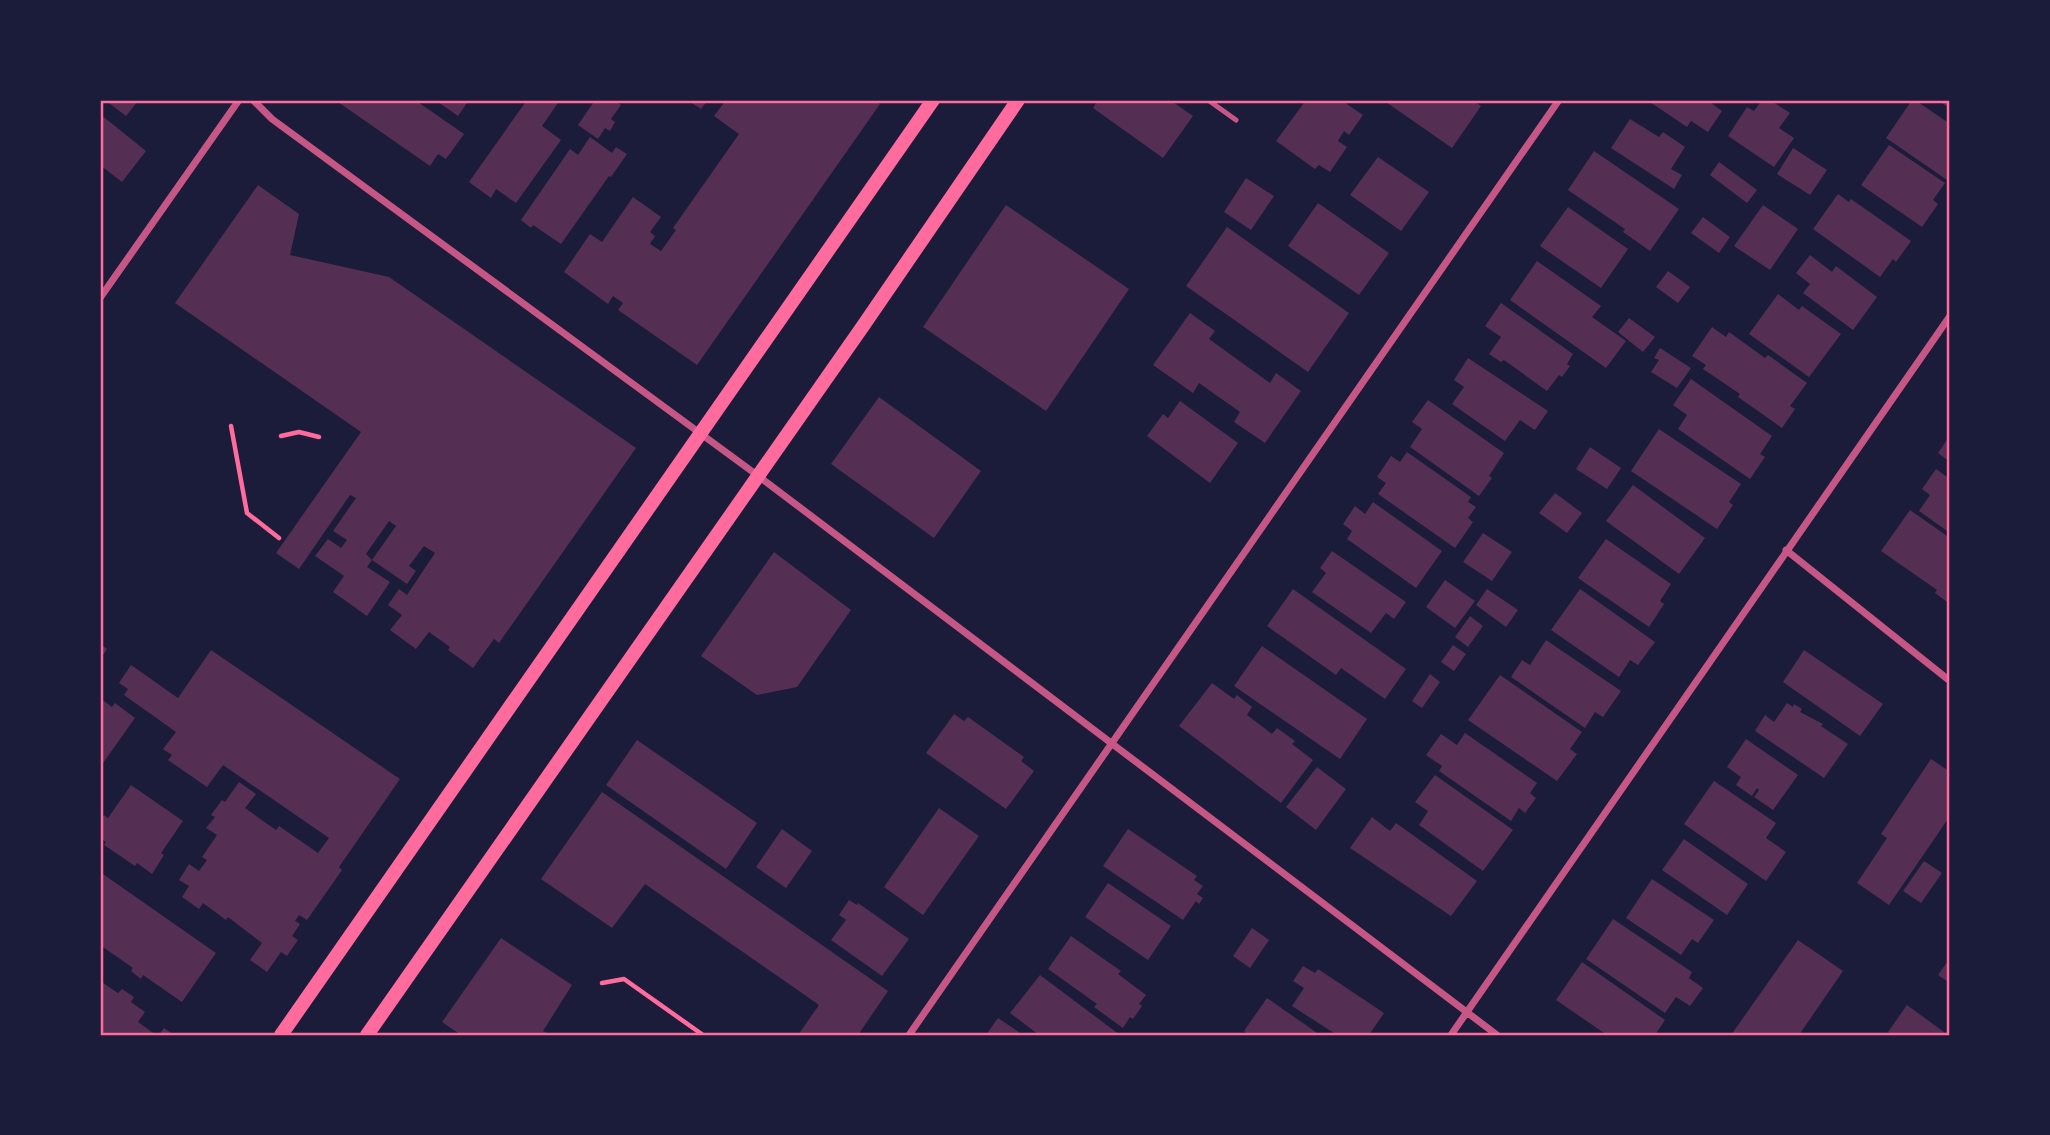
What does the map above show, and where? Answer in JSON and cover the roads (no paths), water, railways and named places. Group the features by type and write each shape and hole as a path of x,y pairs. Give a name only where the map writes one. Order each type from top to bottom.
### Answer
{"main road":[{"path":"281,1035 933,100"},
{"path":"367,1035 1018,100"}],"street":[{"path":"100,298 239,100"},
{"path":"253,100 272,120 701,433 1497,1035"},
{"path":"909,1035 1559,100"},
{"path":"1451,1035 1950,316"},
{"path":"1786,550 1950,681"}],"lane":[{"path":"1209,100 1236,120"}]}
